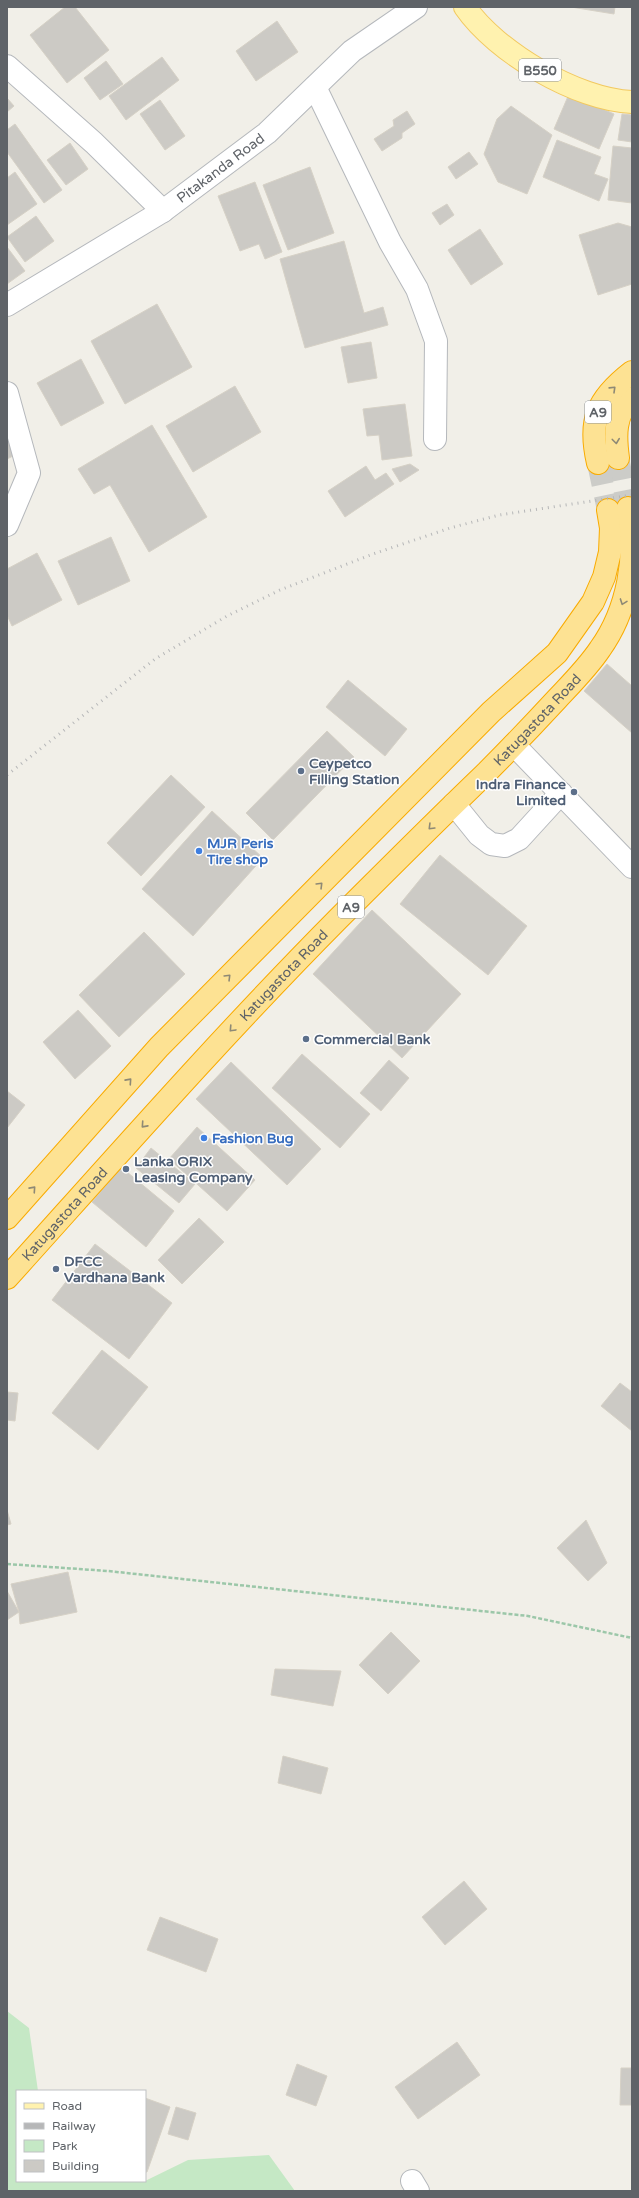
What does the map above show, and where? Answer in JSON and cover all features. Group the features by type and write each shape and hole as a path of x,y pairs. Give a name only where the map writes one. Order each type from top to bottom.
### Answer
{"highway":[{"name":"A9","path":"632,372 605,396 594,422 593,442 608,461 618,419 632,398"},
{"name":"Katugastota Road","path":"7,1218 159,1047 491,712 557,653 593,602 604,577 610,552 611,528 618,509 631,524 631,562 626,593 615,624 601,648 581,674 514,745 286,972 226,1035 7,1278"}],"main road":[{"name":"B550","path":"465,7 475,21 522,60 572,88 617,102 632,102"}],"street":[{"name":"Pitakanda Road","path":"7,305 163,211 267,133 352,51 416,7"},
{"path":"7,66 94,142 163,211"},
{"path":"315,87 390,242 417,290 436,341 435,439"},
{"path":"7,393 29,473 7,525"},
{"path":"514,745 632,867"},
{"path":"454,804 479,835 491,844 505,846 519,839 561,793"}],"path":[{"path":"7,1564 108,1570 528,1616 632,1638"}],"green space":[{"path":"7,2011 29,2028 38,2090 16,2090 16,2182 146,2182 146,2181 188,2160 269,2155 295,2191 7,2191"}],"building":[{"path":"65,7 75,7 109,50 67,83 30,35"},
{"path":"571,7 615,7 614,14"},
{"path":"277,21 298,52 256,81 236,51"},
{"path":"162,57 179,80 126,120 109,96"},
{"path":"106,61 123,84 100,100 84,78"},
{"path":"569,94 614,114 599,149 554,129"},
{"path":"7,98 14,106 7,112"},
{"path":"160,100 185,136 165,150 140,114"},
{"path":"511,106 552,135 527,194 498,182 484,154 497,119"},
{"path":"407,111 415,124 402,133 402,138 382,151 374,139 394,126 393,120"},
{"path":"622,114 632,115 632,142 618,140"},
{"path":"15,124 62,190 44,203 7,152 7,130"},
{"path":"557,140 601,157 594,174 608,179 599,201 543,177"},
{"path":"70,143 88,169 66,185 47,160"},
{"path":"613,146 632,148 632,203 608,200"},
{"path":"469,152 478,164 456,179 448,167"},
{"path":"310,167 334,233 288,250 263,185"},
{"path":"15,172 37,204 7,225 7,178"},
{"path":"255,182 282,252 265,259 259,244 240,251 218,196"},
{"path":"447,204 454,215 440,225 432,213"},
{"path":"36,216 54,241 25,262 7,237"},
{"path":"618,223 632,227 632,284 598,295 579,235"},
{"path":"480,229 503,264 471,285 448,250"},
{"path":"344,241 364,313 383,307 388,325 305,348 280,259"},
{"path":"7,247 25,271 7,284"},
{"path":"157,304 192,367 125,404 91,341"},
{"path":"371,342 377,378 348,383 341,347"},
{"path":"81,359 104,403 61,426 37,383"},
{"path":"235,386 261,432 193,472 166,426"},
{"path":"405,404 412,456 382,460 379,435 367,436 363,409"},
{"path":"152,425 207,517 149,552 110,485 94,494 78,469"},
{"path":"7,436 15,455 7,459"},
{"path":"410,464 419,470 400,482 392,469"},
{"path":"366,466 375,480 386,473 394,484 345,517 328,491"},
{"path":"111,537 130,581 78,605 58,561"},
{"path":"37,553 62,600 12,626 7,615 7,569"},
{"path":"607,664 632,686 632,733 584,691"},
{"path":"348,680 407,729 385,756 326,707"},
{"path":"327,731 354,757 273,840 246,813"},
{"path":"171,775 205,807 141,876 107,843"},
{"path":"212,811 263,858 193,936 142,889"},
{"path":"440,855 527,926 488,975 400,904"},
{"path":"372,910 461,994 402,1058 313,974"},
{"path":"144,932 185,974 119,1037 79,995"},
{"path":"78,1010 111,1046 75,1079 43,1042"},
{"path":"302,1054 370,1114 340,1148 272,1088"},
{"path":"389,1060 409,1078 381,1111 360,1093"},
{"path":"231,1062 321,1149 287,1185 196,1099"},
{"path":"7,1091 25,1105 7,1128"},
{"path":"197,1127 255,1180 227,1211 169,1159"},
{"path":"151,1148 195,1184 179,1203 136,1168"},
{"path":"121,1167 174,1211 146,1247 92,1202"},
{"path":"199,1218 224,1242 182,1284 158,1260"},
{"path":"95,1244 172,1303 129,1359 52,1300"},
{"path":"102,1350 148,1387 98,1450 52,1413"},
{"path":"620,1383 632,1392 632,1431 601,1406"},
{"path":"7,1392 18,1393 15,1421 7,1420"},
{"path":"7,1510 11,1524 7,1525"},
{"path":"586,1520 607,1563 588,1581 557,1548"},
{"path":"68,1572 77,1612 20,1624 19,1612 11,1584"},
{"path":"7,1591 19,1612 7,1620"},
{"path":"391,1632 420,1661 388,1694 359,1665"},
{"path":"275,1669 341,1671 333,1706 271,1695"},
{"path":"283,1756 328,1768 321,1794 278,1783"},
{"path":"464,1881 487,1909 445,1945 422,1917"},
{"path":"160,1917 218,1939 206,1972 147,1950"},
{"path":"457,2042 480,2075 418,2119 395,2087"},
{"path":"297,2064 327,2076 316,2106 286,2095"},
{"path":"621,2068 632,2068 632,2105 620,2105"},
{"path":"146,2098 170,2107 146,2172"},
{"path":"176,2107 196,2113 188,2140 168,2134"}],"tunnel":[{"path":"618,458 628,508"},
{"path":"598,463 608,510"}],"railway":[{"path":"7,775 155,659 227,616 280,590 373,554 450,528 499,515 632,495"}],"place":[{"name":"Ceypetco Filling Station","path":"301,771"},
{"name":"Indra Finance Limited","path":"574,792"},
{"name":"MJR Peris Tire shop","path":"199,851"},
{"name":"Commercial Bank","path":"306,1039"},
{"name":"Fashion Bug","path":"204,1138"},
{"name":"Lanka ORIX Leasing Company","path":"126,1169"},
{"name":"DFCC Vardhana Bank","path":"56,1269"}]}
